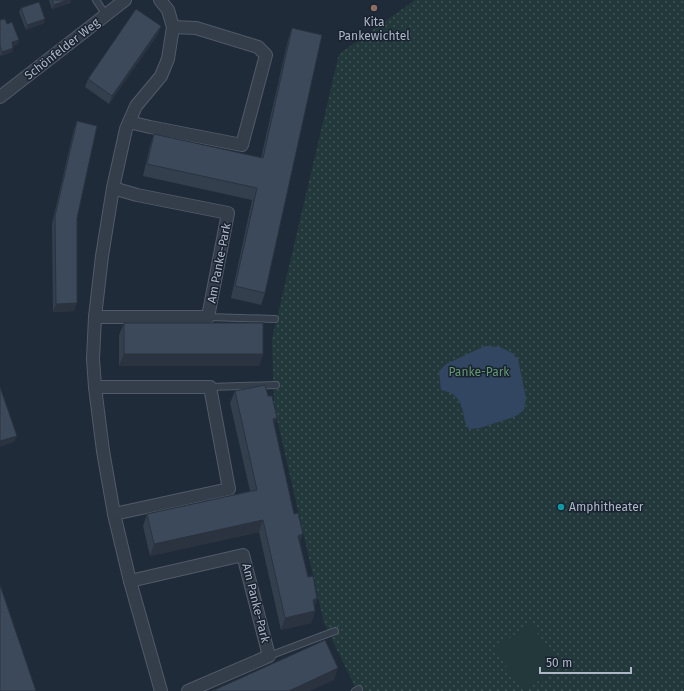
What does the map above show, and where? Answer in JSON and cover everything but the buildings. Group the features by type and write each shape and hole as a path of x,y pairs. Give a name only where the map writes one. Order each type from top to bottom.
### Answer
{"street":[{"name":"Schönfelder Weg","path":"0,97 125,0"},
{"path":"160,0 168,10 173,27 168,59 161,76 136,106 126,129 112,188 102,256 95,317 93,360 103,451 114,514 130,581 161,691"},
{"path":"129,122 242,145 266,55 258,46 196,28 173,27"},
{"name":"Am Panke-Park","path":"95,317 208,317 228,213 137,195 112,188"},
{"path":"95,388 210,387 230,489 114,514"},
{"name":"Am Panke-Park","path":"130,581 243,556 269,656 188,691"}],"lane":[{"path":"96,0 106,14"},
{"path":"208,317 275,319"},
{"path":"210,387 276,385"},
{"path":"269,656 335,631"}],"green space":[{"name":"Panke-Park","path":"415,0 684,0 684,691 357,691 324,623 274,406 272,339 339,54"},
{"path":"531,624 560,666 524,691 494,649"}],"water":[{"path":"485,346 500,347 512,353 518,359 526,398 524,410 514,417 480,428 469,429 458,399 451,393 441,390 439,371 446,364"}],"place":[{"name":"Kita Pankewichtel","path":"374,8"},
{"name":"Amphitheater","path":"561,507"}]}
